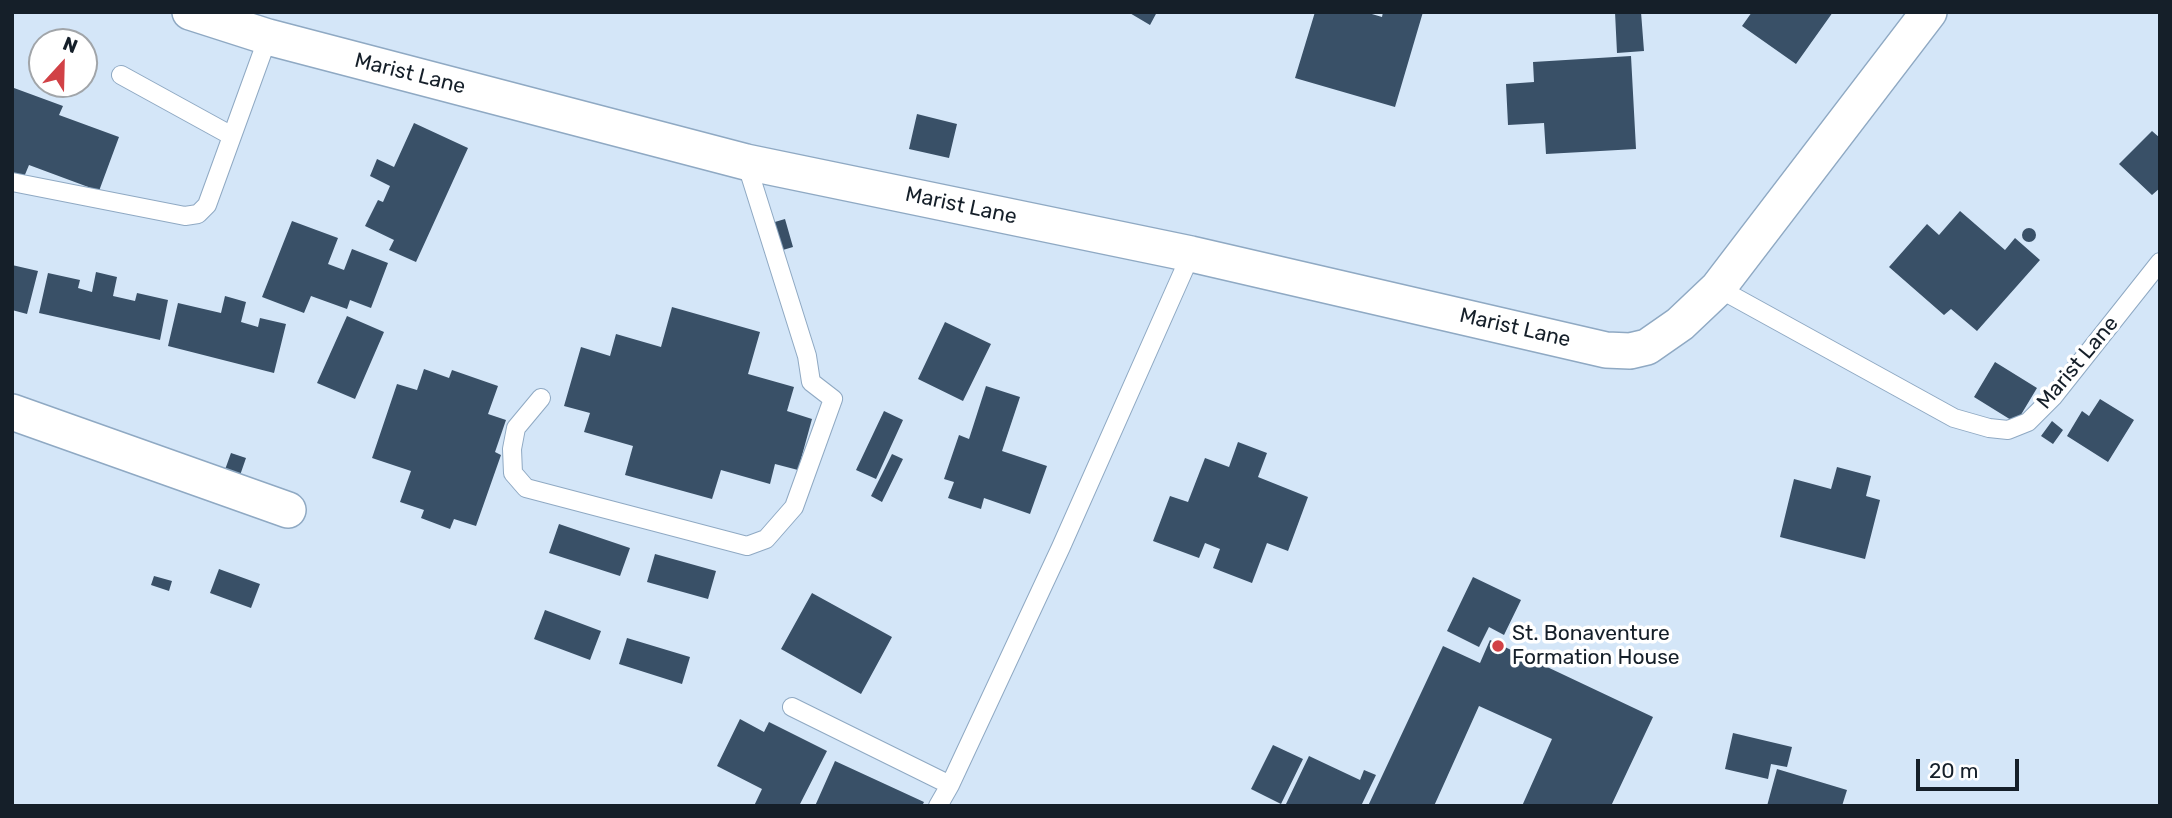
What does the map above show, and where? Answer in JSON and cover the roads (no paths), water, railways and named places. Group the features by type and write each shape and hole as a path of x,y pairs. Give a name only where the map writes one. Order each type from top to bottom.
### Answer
{"street":[{"name":"Marist Lane","path":"190,12 268,37 747,162 1191,254 1606,350 1630,351 1647,347 1680,324 1718,288 1929,12"},
{"path":"12,412 288,510"}],"lane":[{"path":"12,182 185,216 198,214 207,205 268,37"},
{"path":"121,75 232,136"},
{"path":"541,398 516,428 512,449 513,473 526,488 747,546 766,539 794,507 833,399 811,382 807,356 747,162"},
{"path":"938,806 1061,547 1191,254"},
{"name":"Marist Lane","path":"1718,288 1954,418 1989,428 2008,430 2028,422 2053,397 2160,262"},
{"path":"792,707 950,785"}],"place":[{"name":"St. Bonaventure Formation House","path":"1498,646"}]}
